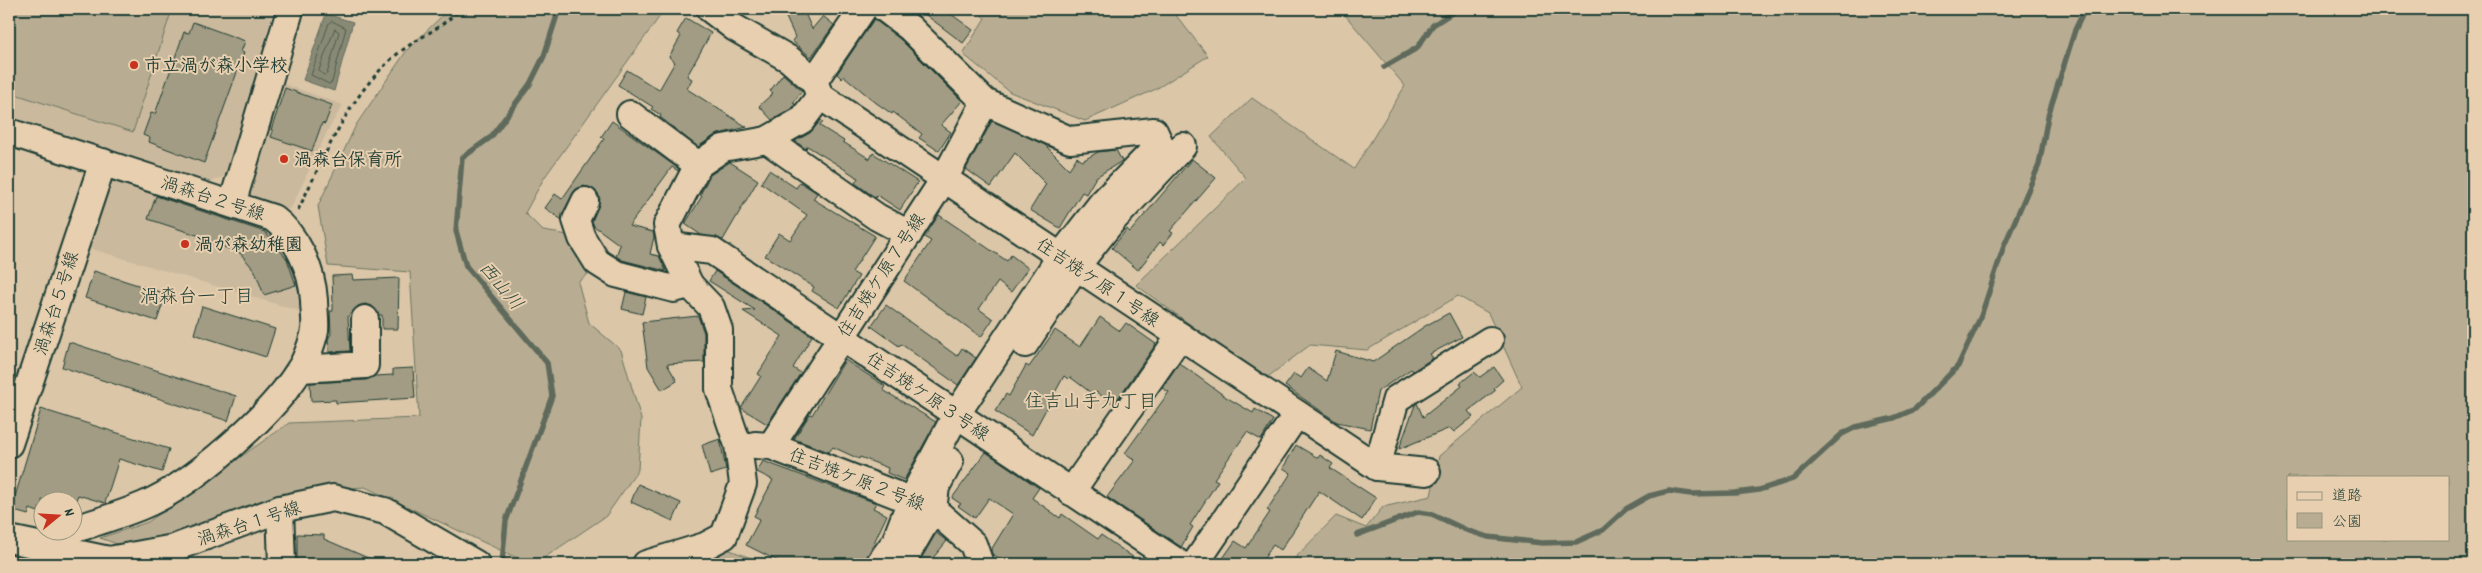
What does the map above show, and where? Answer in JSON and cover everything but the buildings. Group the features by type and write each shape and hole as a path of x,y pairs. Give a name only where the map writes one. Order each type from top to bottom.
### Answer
{"street":[{"path":"232,204 289,9"},
{"name":"住吉焼ケ原１号線","path":"710,9 735,28 789,59 817,88 944,179 1377,467 1426,472"},
{"path":"646,564 705,546 724,536 743,484 738,445 719,389 718,330 711,307 690,285 671,246 667,225 698,165 723,148 767,140 802,120 817,88 863,9"},
{"path":"879,564 936,487 963,420 1068,262 1102,203 1160,144 1154,131 1070,140 985,102 910,28 885,9"},
{"name":"住吉焼ケ原７号線","path":"772,446 840,337 944,179 985,102"},
{"path":"630,114 698,165"},
{"name":"渦森台２号線","path":"9,132 272,218 286,228 304,260 313,289 315,330 301,369 276,400 236,441 190,480 145,505 82,527"},
{"path":"767,140 876,217 909,234"},
{"path":"1068,262 1114,219 1183,146"},
{"name":"渦森台５号線","path":"9,444 103,162"},
{"path":"585,201 576,220 582,238 597,262 616,274 625,277 674,289 690,285"},
{"name":"住吉焼ケ原３号線","path":"671,246 712,251 1180,564"},
{"path":"301,369 364,365 371,332"},
{"path":"1071,492 1180,336"},
{"path":"1377,467 1396,399 1490,340"},
{"path":"1195,564 1297,414"},
{"name":"住吉焼ケ原２号線","path":"738,445 772,446 922,504 973,544 980,564"},
{"name":"渦森台１号線","path":"19,542 109,560 174,548 280,509 333,498 384,511 470,560"},
{"path":"901,564 922,504"},
{"path":"280,509 282,564"},
{"name":"渦森台２号線","path":"19,542 32,539"}],"path":[{"path":"286,228 363,87 396,55 447,23 460,9"}],"shaded area":[{"name":"市立渦が森小学校","path":"9,9 274,9 225,176 211,182 9,117"},
{"name":"渦森台保育所","path":"279,82 343,105 328,130 291,208 279,211 249,201 245,188"},
{"name":"渦が森幼稚園","path":"117,176 267,226 281,240 296,265 306,313 85,247 105,180"}],"green space":[{"path":"9,9 172,9 133,132 9,92"},
{"path":"449,9 665,9 544,178 525,213 543,231 575,236 596,268 578,282 589,323 621,350 641,419 638,470 606,516 535,564 530,564 365,487 309,491 154,544 123,546 100,538 148,522 289,423 419,418 410,272 328,266 318,206 356,125 407,50"},
{"path":"974,9 1171,9 1208,56 1156,89 1085,121 1010,92 963,54 985,18"},
{"path":"1340,9 2473,9 2473,564 1289,564 1336,516 1366,528 1383,507 1431,496 1439,456 1522,387 1488,313 1458,296 1367,350 1310,345 1265,379 1136,285 1246,178 1211,137 1252,98 1354,169 1405,86"},
{"path":"727,549 767,564 682,564"}],"water":[{"path":"326,14 353,22 334,91 303,80"}],"waterway":[{"name":"西山川","path":"502,564 506,521 552,396 547,363 466,266 456,231 462,158 491,137 530,84 544,56 559,9"},
{"path":"1384,67 1417,48 1433,25 1458,9"},
{"path":"1357,535 1418,512 1432,514 1466,530 1488,537 1542,543 1576,542 1603,530 1626,509 1649,496 1669,491 1691,494 1735,493 1759,490 1793,479 1842,434 1856,427 1894,418 1915,409 1958,366 1981,316 2004,246 2039,165 2048,116 2075,30 2085,9"}],"place":[{"name":"市立渦が森小学校","path":"134,65"},
{"name":"渦森台保育所","path":"284,159"},
{"name":"渦が森幼稚園","path":"185,244"}],"district":[{"name":"渦森台一丁目","path":"197,295"},
{"name":"住吉山手九丁目","path":"1091,400"}]}
